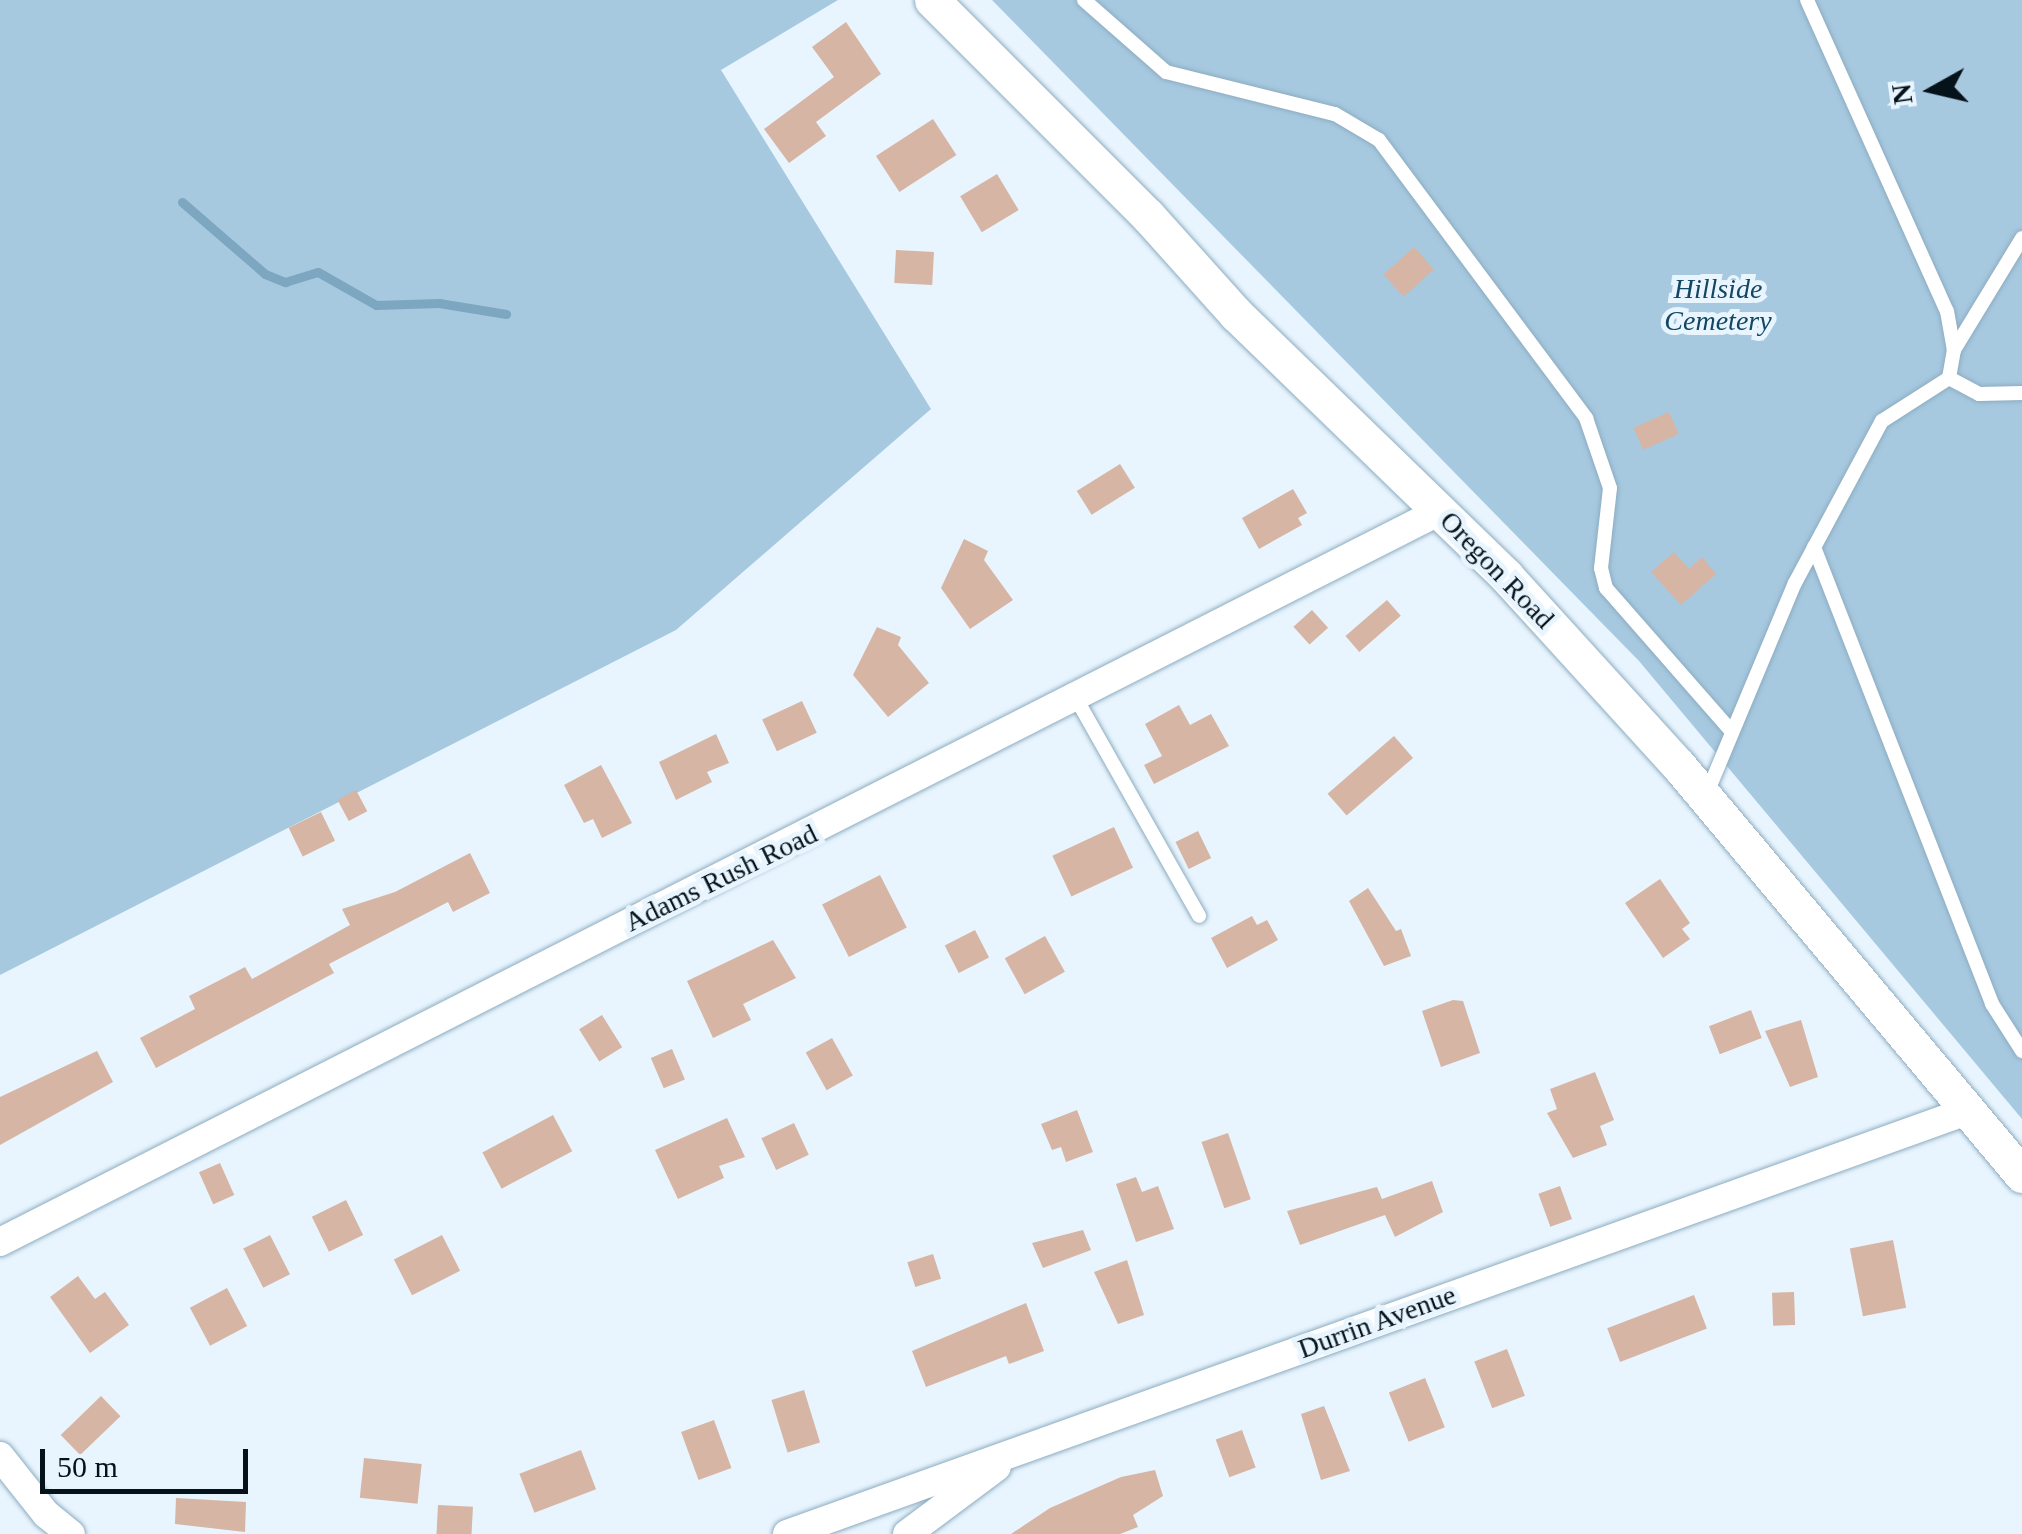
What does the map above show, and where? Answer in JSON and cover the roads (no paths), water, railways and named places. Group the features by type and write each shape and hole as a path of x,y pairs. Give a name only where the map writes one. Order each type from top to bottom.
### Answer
{"street":[{"name":"Oregon Road","path":"932,0 1148,216 1236,314 1440,510 1704,798 2022,1175"},
{"name":"Adams Rush Road","path":"0,1242 422,1022 1077,700 1440,510"},
{"name":"Durrin Avenue","path":"787,1534 1967,1112"},
{"path":"906,1534 1023,1449"},
{"path":"0,1456 72,1534"}],"lane":[{"path":"1084,0 1166,72 1335,114 1379,140 1586,418 1610,488 1601,568 1606,588 1732,732"},
{"path":"1704,798 1814,547 1882,421 1949,378 1954,350 1947,312 1807,0"},
{"path":"1954,350 2022,238"},
{"path":"1949,378 1980,394 2022,393"},
{"path":"1814,547 1992,1004 2022,1051"},
{"path":"1077,700 1199,916"}],"waterway":[{"path":"182,202 265,274 285,282 318,272 376,305 439,303 506,314"}],"park label":[{"name":"Hillside Cemetery","path":"1718,305"}]}
